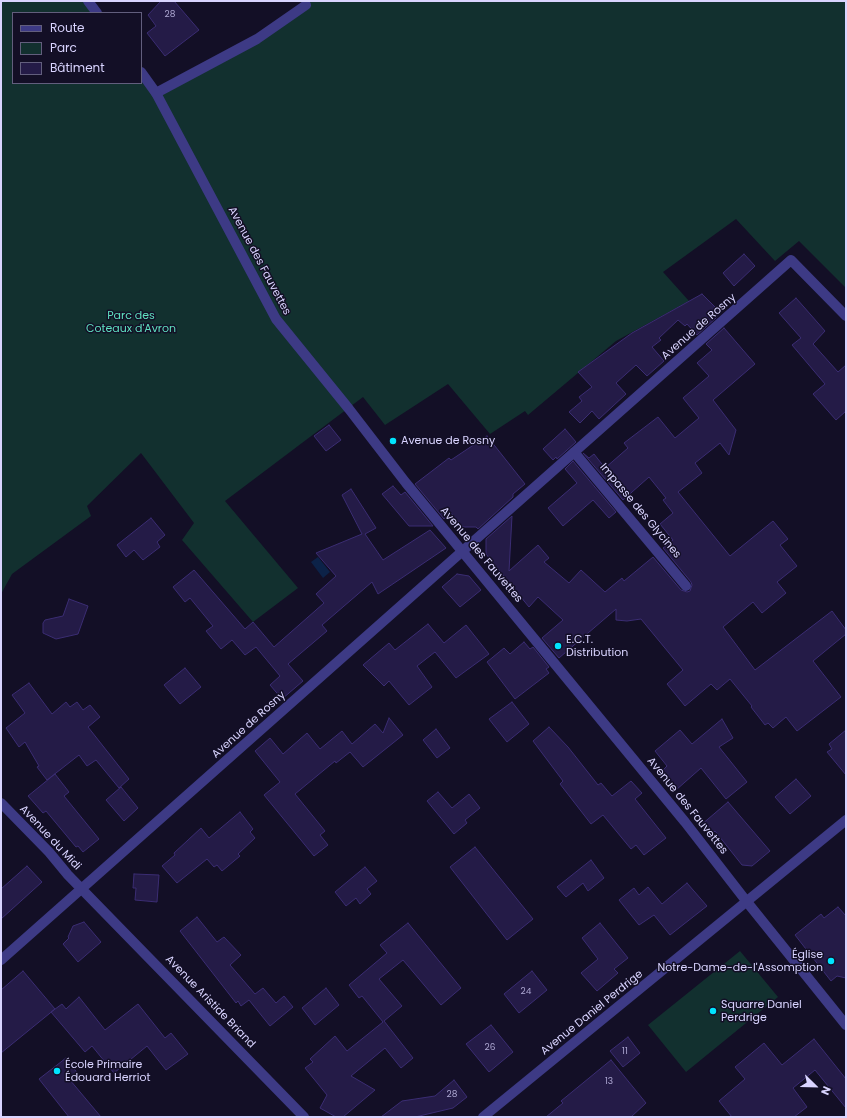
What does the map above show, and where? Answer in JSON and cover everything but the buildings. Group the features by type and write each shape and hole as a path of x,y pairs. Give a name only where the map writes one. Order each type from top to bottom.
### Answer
{"street":[{"path":"88,1 96,12"},
{"path":"156,93 257,39 306,5"},
{"name":"Avenue des Fauvettes","path":"142,73 156,93 276,320 463,552 699,840 846,1025"},
{"name":"Avenue de Rosny","path":"1,960 791,260 846,316"},
{"name":"Impasse des Glycines","path":"574,452 686,586"},
{"name":"Avenue du Midi","path":"1,803 82,889"},
{"name":"Avenue Daniel Perdrige","path":"483,1117 846,820"},
{"name":"Avenue Aristide Briand","path":"82,889 304,1117"}],"green space":[{"name":"Parc des Coteaux d'Avron","path":"1,1 88,1 96,12 12,12 12,84 142,84 142,73 156,93 306,5 309,1 846,1 846,288 799,241 775,261 736,219 663,272 689,301 616,341 528,415 525,411 490,434 448,384 385,425 363,397 225,501 298,588 253,622 182,540 194,523 141,453 87,506 91,516 12,574 1,594"},
{"name":"Squarre Daniel Perdrige","path":"740,951 778,997 686,1072 648,1025"}],"water":[{"path":"318,557 330,572 323,578 311,562"}],"place":[{"name":"Avenue de Rosny","path":"393,441"},
{"name":"E.C.T. Distribution","path":"558,646"},
{"name":"Église Notre-Dame-de-l'Assomption","path":"831,961"},
{"name":"Squarre Daniel Perdrige","path":"713,1011"},
{"name":"École Primaire Édouard Herriot","path":"57,1071"}]}
